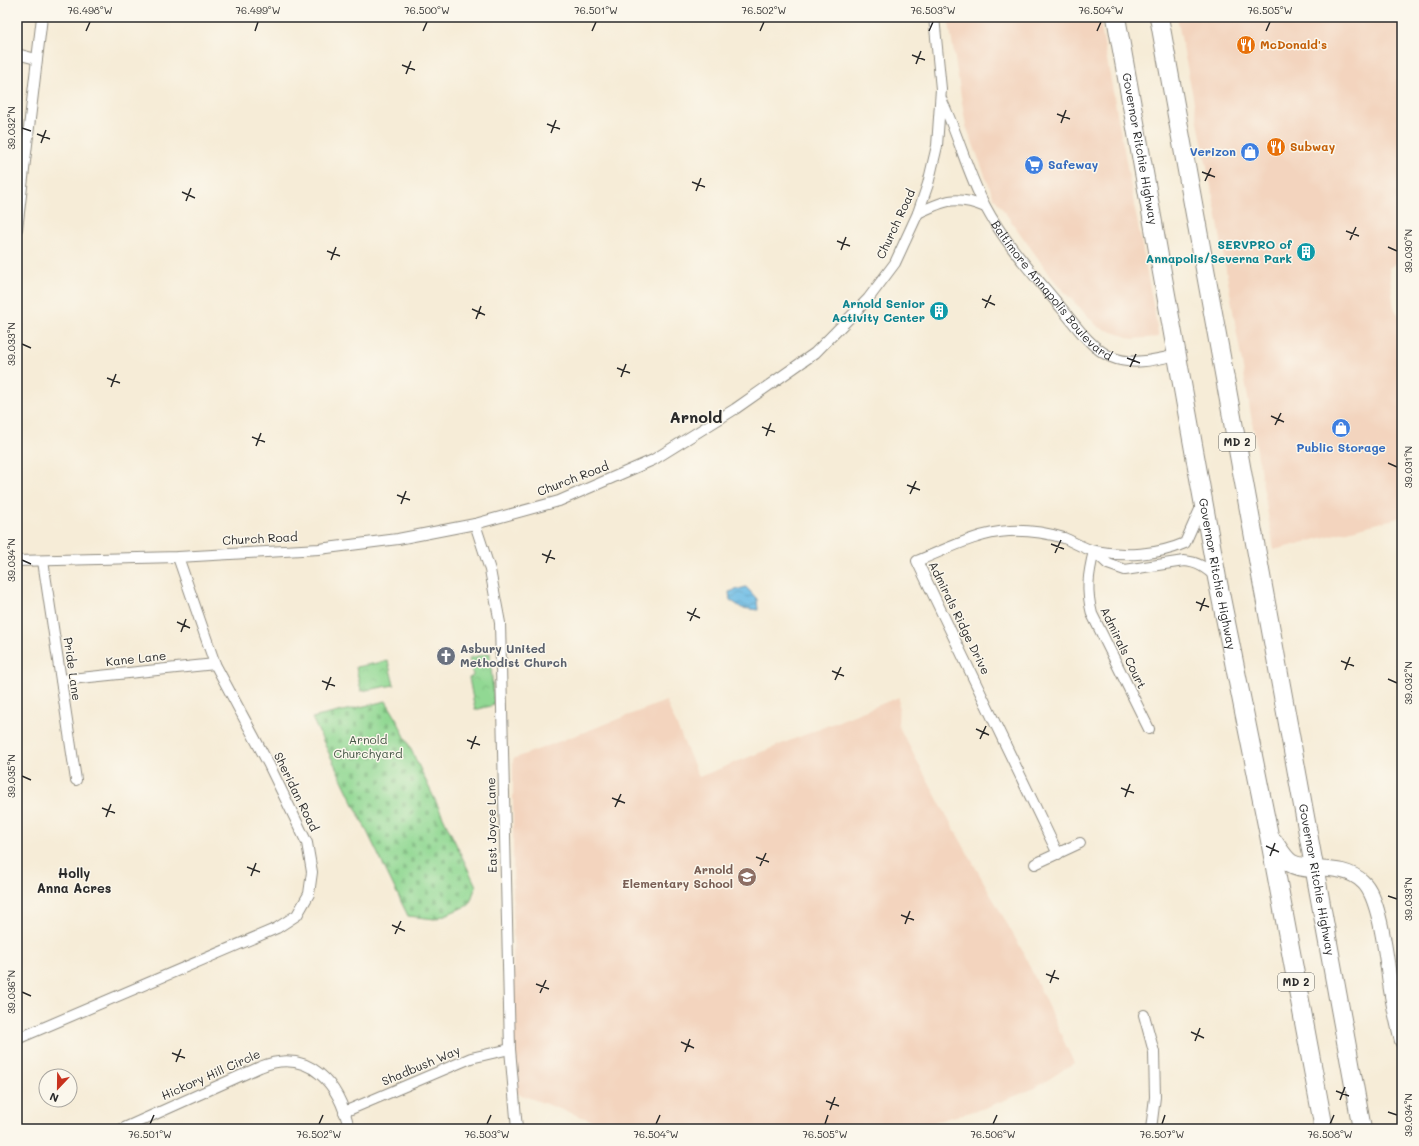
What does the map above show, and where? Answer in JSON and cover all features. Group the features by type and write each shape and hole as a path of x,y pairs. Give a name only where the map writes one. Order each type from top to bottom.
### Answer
{"highway":[{"name":"Governor Ritchie Highway","path":"1116,17 1217,578 1269,835 1324,1129"},
{"name":"Governor Ritchie Highway","path":"1159,17 1362,1129"},
{"path":"1269,835 1287,860 1298,868 1314,868"}],"street":[{"path":"17,229 42,17"},
{"name":"Baltimore Annapolis Boulevard","path":"934,17 941,99 953,124 969,170 985,207 1014,252 1098,349 1111,357 1133,361 1158,360 1176,355"},
{"path":"17,54 36,58"},
{"name":"Church Road","path":"17,561 178,557 319,549 398,539 475,524 559,501 653,460 768,386 816,352 868,299 894,263 918,213 928,184 937,146 941,99"},
{"name":"Baltimore Annapolis Boulevard","path":"918,213 942,201 954,199 970,200 985,207"},
{"name":"Admirals Ridge Drive","path":"1058,854 917,561 991,533 1010,530 1035,532 1064,538 1094,551 1131,555 1176,547 1185,543 1203,501"},
{"name":"East Joyce Lane","path":"475,524 490,570 500,623 510,1049 517,1129"},
{"name":"Admirals Ridge Drive","path":"1094,551 1108,564 1125,570 1184,561 1193,562 1202,566 1217,578"},
{"name":"Admirals Court","path":"1094,551 1087,580 1088,600 1092,614 1149,729"},
{"name":"Sheridan Road","path":"17,1040 277,928 297,915 309,894 312,872 307,843 269,765 215,664 178,557"},
{"name":"Pride Lane","path":"43,561 76,780"},
{"name":"Kane Lane","path":"60,680 215,664"},
{"path":"1035,864 1080,843"},
{"path":"1314,868 1336,870 1352,874 1364,882 1372,893 1383,936 1391,992 1402,1042"},
{"path":"1144,1015 1154,1052 1155,1097 1151,1129"},
{"name":"Shadbush Way","path":"344,1112 471,1058 510,1049"},
{"name":"Hickory Hill Circle","path":"122,1129 273,1061 282,1060 304,1064 330,1082 344,1112 349,1129"}],"shaded area":[{"path":"948,17 1099,17 1159,337 1133,339 1098,327 1056,283 993,196 966,126"},
{"path":"1177,17 1402,17 1402,260 1389,268 1394,309 1402,318 1402,517 1274,550 1217,217"},
{"name":"Arnold Elementary School","path":"899,697 898,725 939,802 1023,952 1074,1063 1035,1088 985,1108 908,1129 626,1129 596,1122 513,1092 513,759 666,701 699,777"}],"green space":[{"path":"490,653 494,705 475,710 469,678 473,676 469,658"},
{"path":"388,661 394,685 361,691 356,667"},
{"name":"Arnold Churchyard","path":"386,701 395,716 476,886 469,905 435,919 408,916 312,718"}],"water":[{"path":"746,587 757,599 758,610 742,608 730,600 729,592"}],"place":[{"name":"McDonald's","path":"1246,45"},
{"name":"Subway","path":"1276,147"},
{"name":"Verizon","path":"1250,152"},
{"name":"Safeway","path":"1034,165"},
{"name":"SERVPRO of Annapolis/Severna Park","path":"1306,252"},
{"name":"Arnold Senior Activity Center","path":"939,311"},
{"name":"Public Storage","path":"1341,428"},
{"name":"Asbury United Methodist Church","path":"446,656"},
{"name":"Arnold Elementary School","path":"747,877"}],"district":[{"name":"Arnold","path":"696,417"},
{"name":"Holly Anna Acres","path":"74,880"}]}
